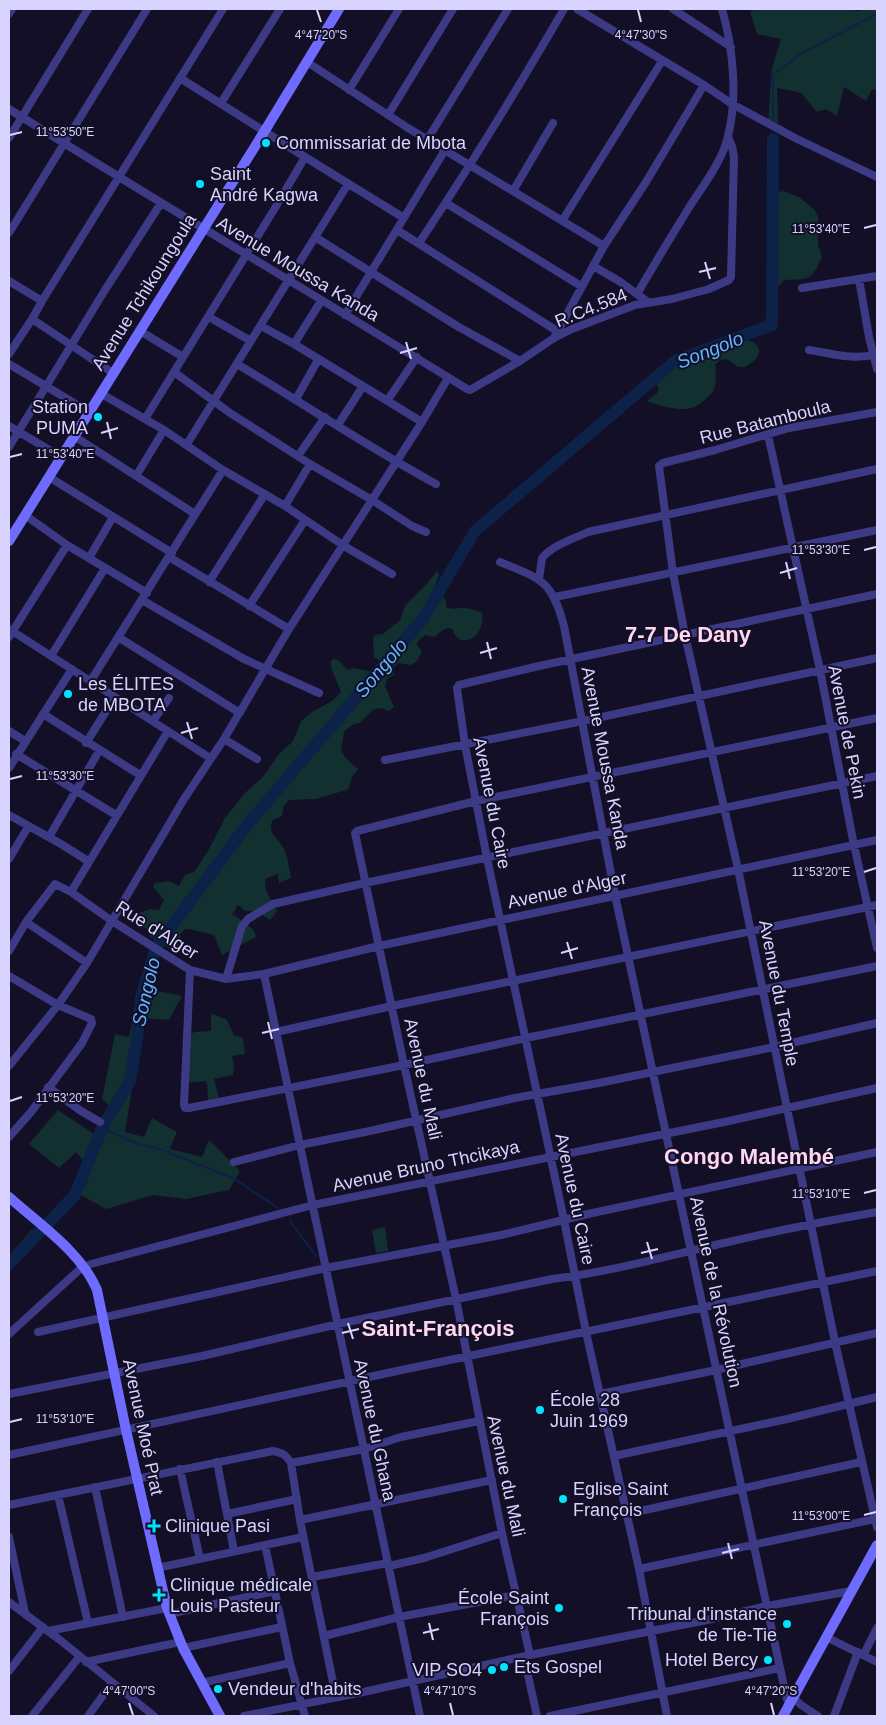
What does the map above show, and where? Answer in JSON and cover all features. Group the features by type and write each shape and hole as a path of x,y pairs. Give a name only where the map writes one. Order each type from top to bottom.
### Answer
{"street":[{"path":"9,14 12,9"},
{"path":"9,138 88,9"},
{"path":"9,233 148,9"},
{"path":"9,354 223,9"},
{"path":"221,103 280,9"},
{"name":"Avenue Tchikoungoula","path":"9,541 339,9"},
{"path":"349,90 399,9"},
{"path":"388,115 453,9"},
{"path":"427,140 508,9"},
{"path":"418,243 446,204 564,9"},
{"path":"578,9 732,104 797,139 877,177"},
{"path":"673,9 731,47"},
{"path":"637,294 714,170 728,137 732,104 731,47 729,32 722,9"},
{"path":"562,220 662,61"},
{"path":"307,62 427,140 604,246"},
{"path":"180,78 404,218"},
{"path":"397,230 555,334 604,246 646,182 704,85"},
{"name":"Avenue Moussa Kanda","path":"9,109 118,178 204,228 470,390"},
{"path":"513,191 553,123"},
{"name":"R.C4.584","path":"470,390 520,361 555,334 635,305 672,299 709,289 726,282 731,277 734,157 728,137"},
{"path":"345,315 444,150"},
{"path":"145,419 209,317 304,157"},
{"path":"187,444 348,184"},
{"path":"9,447 161,203"},
{"path":"446,204 581,286"},
{"path":"315,237 457,326 520,361"},
{"path":"593,266 619,281 648,302"},
{"path":"802,288 877,276"},
{"path":"859,279 869,337 876,355 877,369"},
{"path":"9,281 42,301"},
{"path":"294,344 321,301"},
{"path":"209,317 251,342"},
{"path":"32,319 113,373"},
{"path":"261,326 422,422"},
{"path":"140,331 183,357"},
{"path":"809,350 829,355 853,357 876,355"},
{"path":"387,401 416,357"},
{"path":"296,399 318,360"},
{"path":"9,364 89,412"},
{"path":"237,364 396,462 436,484"},
{"path":"174,372 230,413 310,464 412,526 426,532"},
{"path":"9,1066 58,1005 87,963 179,807 224,739 289,630 344,546 448,378"},
{"path":"338,425 363,386"},
{"path":"100,393 187,444 223,470 285,506 344,546 392,574"},
{"name":"Rue Batamboula","path":"661,464 789,428 877,412"},
{"path":"298,456 325,417"},
{"path":"9,426 61,457"},
{"path":"136,476 164,430"},
{"name":"Avenue de Pekin","path":"768,435 820,670 854,845 873,906 877,948"},
{"path":"74,436 196,514"},
{"path":"285,506 310,464"},
{"name":"Avenue du Temple","path":"661,464 659,466 673,573 685,635 738,869 835,1342 876,1523"},
{"path":"539,580 542,558 553,548 588,532 877,469"},
{"path":"90,682 223,470"},
{"path":"49,478 113,517 209,582 289,630"},
{"path":"209,582 264,494"},
{"path":"25,516 244,659 319,693"},
{"path":"89,558 113,517"},
{"path":"249,606 305,520"},
{"path":"500,562 539,580 549,588 555,598 877,530"},
{"path":"67,545 10,633 72,669 210,758"},
{"path":"51,656 105,568"},
{"path":"571,660 877,594"},
{"name":"Avenue Moussa Kanda","path":"555,598 564,626 571,660 615,895"},
{"path":"118,637 240,713"},
{"path":"385,760 583,721 877,658"},
{"name":"Avenue du Caire","path":"571,660 459,684 457,688 465,745 487,858 576,1276 586,1332 639,1569 667,1716"},
{"path":"9,768 16,754 72,669"},
{"path":"86,742 115,697"},
{"path":"153,721 169,698"},
{"path":"43,714 99,751 140,775"},
{"path":"476,801 877,718"},
{"path":"9,731 25,741"},
{"path":"9,951 26,922 55,884 71,892 168,731"},
{"path":"224,739 257,759"},
{"path":"49,838 99,751"},
{"path":"16,754 116,815"},
{"path":"226,979 242,926 248,919 273,904 877,776"},
{"name":"Avenue du Mali","path":"476,801 375,826 355,833 468,1357 479,1421 516,1595 537,1716"},
{"path":"9,815 88,861"},
{"path":"9,859 28,827"},
{"name":"Avenue d'Alger","path":"264,974 379,946 877,840"},
{"name":"Rue d'Alger","path":"71,892 112,921 190,970 226,979 264,974"},
{"name":"Avenue de la Révolution","path":"615,895 788,1708"},
{"path":"276,1032 873,906"},
{"path":"26,922 87,963"},
{"path":"190,970 184,1107 194,1108 877,966"},
{"name":"Avenue du Ghana","path":"264,974 420,1716"},
{"path":"9,976 58,1005 91,1019 92,1023 82,1043 31,1112 9,1137"},
{"path":"234,1162 300,1145 515,1098 774,1046 877,1023"},
{"path":"48,1087 100,1122"},
{"name":"Avenue Bruno Thcikaya","path":"9,1334 24,1318 83,1267 313,1205 877,1088"},
{"path":"38,1332 326,1268 501,1235 679,1194 877,1152"},
{"name":"Avenue Moé Prat","path":"9,1197 69,1249 90,1274 97,1290 126,1430 168,1611 182,1645 220,1716"},
{"path":"9,1394 202,1356 338,1324 877,1212"},
{"path":"9,1455 877,1271"},
{"path":"600,1394 877,1334"},
{"path":"614,1456 831,1409 848,1403 877,1397"},
{"path":"291,1463 479,1421"},
{"path":"9,1505 180,1469 273,1451 282,1452 291,1463 303,1536 336,1697"},
{"path":"217,1462 234,1551"},
{"path":"627,1514 861,1462"},
{"path":"180,1469 200,1559"},
{"path":"300,1520 492,1480"},
{"path":"95,1487 124,1617"},
{"path":"58,1494 88,1623"},
{"path":"227,1514 297,1499"},
{"path":"639,1569 753,1544 876,1523"},
{"path":"312,1577 424,1558 502,1533"},
{"path":"157,1568 303,1536"},
{"path":"9,1537 25,1613"},
{"path":"264,1545 290,1663 305,1716"},
{"path":"788,1708 877,1545"},
{"path":"9,1671 45,1629 168,1611 275,1591"},
{"path":"244,1716 767,1606 852,1591"},
{"path":"324,1636 399,1617 516,1595"},
{"path":"9,1602 154,1716"},
{"path":"86,1662 282,1627"},
{"path":"834,1716 861,1653 877,1628"},
{"path":"826,1637 877,1662"},
{"path":"32,1716 80,1656"},
{"path":"201,1683 290,1663"},
{"path":"550,1716 780,1668"},
{"path":"88,1716 112,1683"},
{"path":"788,1708 801,1705 818,1716"}],"green space":[{"path":"755,9 841,9 860,11 863,9 877,9 877,90 872,89 866,101 844,87 837,116 826,109 817,112 803,95 798,92 777,88 778,123 768,123 772,68 781,39 757,34 750,12"},
{"path":"783,191 799,197 814,209 818,216 818,245 822,257 812,275 805,279 784,280 778,287 778,236 772,205 775,196"},
{"path":"747,340 758,347 759,353 756,359 745,367 738,367 727,359 720,360 715,365 716,380 714,389 698,405 690,408 676,409 647,401 657,393 659,388 654,382 676,364 729,344"},
{"path":"437,571 439,574 434,588 424,610 412,629 388,654 382,665 327,727 318,741 241,825 212,868 219,868 268,803 291,776 303,766 320,741 329,734 421,624 433,608 439,591 446,601 446,607 452,609 468,608 482,613 482,623 478,633 471,639 461,640 449,628 444,629 434,637 425,635 416,643 422,652 416,662 410,665 399,663 394,667 394,675 387,679 385,686 394,707 389,711 382,708 374,709 360,723 354,724 344,731 341,751 358,769 352,777 347,790 315,799 289,800 284,805 282,816 273,820 271,825 272,833 285,851 291,878 279,883 278,874 265,879 266,890 277,911 270,920 256,911 245,911 238,905 232,915 254,930 256,937 222,955 214,935 185,929 180,934 185,950 178,954 149,936 150,931 136,923 136,914 150,909 159,910 164,900 153,887 155,883 169,881 179,886 185,875 194,872 208,851 225,818 246,792 262,778 279,754 293,741 301,721 312,712 332,701 341,692 331,668 331,661 333,659 338,660 348,670 354,668 374,672 377,670 379,663 378,659 374,658 373,637 383,634 400,620 405,606"},
{"path":"150,956 155,959 150,978 154,990 182,996 169,1020 143,1018 125,1132 144,1137 152,1118 177,1132 170,1149 202,1157 209,1140 240,1171 229,1190 186,1199 153,1195 106,1209 81,1195 90,1169 76,1152 59,1168 29,1144 58,1110 94,1134 110,1107 102,1099 115,1034 129,1037"},
{"path":"211,1013 227,1020 234,1036 243,1037 245,1054 232,1056 233,1075 214,1079 219,1098 208,1100 207,1084 205,1081 185,1083 189,1036 194,1032 211,1031"},
{"path":"385,1227 388,1251 376,1253 372,1230"},
{"path":"32,1229 40,1238 9,1270 9,1256"}],"waterway":[{"path":"773,122 773,75 802,53 877,14"},
{"name":"Songolo","path":"9,1264 75,1195 102,1128 130,1081 141,997 156,947 247,825 422,620 475,531 675,361 772,325 773,139"},
{"path":"102,1128 133,1142 162,1150 233,1178 278,1208"},
{"path":"290,1221 316,1256"}],"place":[{"name":"Commissariat de Mbota","path":"266,143"},
{"name":"Saint André Kagwa","path":"200,184"},
{"name":"Station PUMA","path":"98,417"},
{"name":"Les ÉLITES de MBOTA","path":"68,694"},
{"name":"École 28 Juin 1969","path":"540,1410"},
{"name":"Eglise Saint François","path":"563,1499"},
{"name":"Clinique Pasi","path":"154,1526"},
{"name":"Clinique médicale Louis Pasteur","path":"159,1595"},
{"name":"École Saint François","path":"559,1608"},
{"name":"Tribunal d'instance de Tie-Tie","path":"787,1624"},
{"name":"Hotel Bercy","path":"768,1660"},
{"name":"Ets Gospel","path":"504,1667"},
{"name":"VIP SO4","path":"492,1670"},
{"name":"Vendeur d'habits","path":"218,1689"}],"district":[{"name":"7-7 De Dany","path":"688,634"},
{"name":"Congo Malembé","path":"749,1156"},
{"name":"Saint-François","path":"438,1328"}]}
